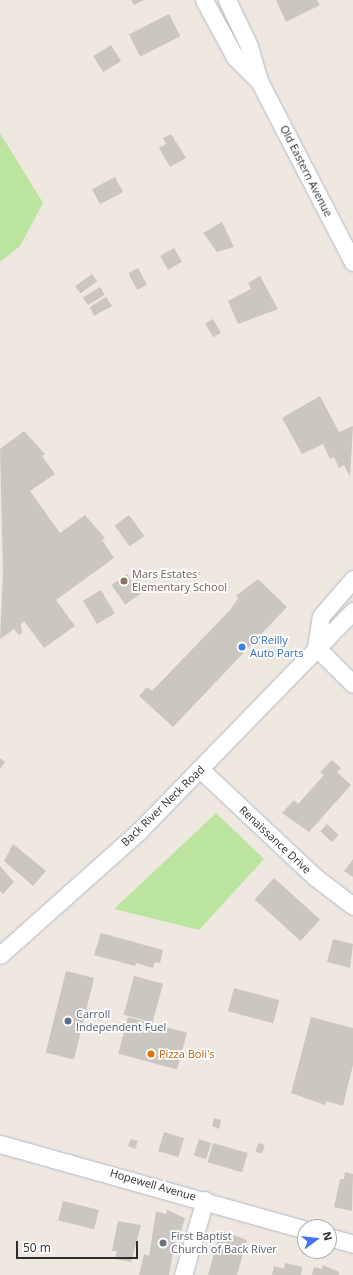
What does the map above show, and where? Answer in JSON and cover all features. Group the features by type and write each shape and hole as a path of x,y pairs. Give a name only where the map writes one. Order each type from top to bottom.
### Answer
{"street":[{"name":"Old Eastern Avenue","path":"204,0 235,57 259,81"},
{"name":"Old Eastern Avenue","path":"227,0 250,46 259,81 353,262"},
{"path":"353,579 321,616 316,647 353,684"},
{"name":"Back River Neck Road","path":"0,955 201,770 316,647 353,611"},
{"name":"Renaissance Drive","path":"201,770 315,877 353,906"},
{"name":"Hopewell Avenue","path":"0,1144 205,1200 297,1228"},
{"path":"183,1275 205,1200"},
{"path":"337,1239 353,1244"}],"green space":[{"path":"0,133 43,203 20,246 0,262"},
{"path":"216,813 264,859 199,930 114,909"}],"building":[{"path":"131,0 144,0 134,5"},
{"path":"276,0 317,0 320,5 286,22"},
{"path":"169,14 180,36 140,57 129,34"},
{"path":"111,45 121,61 103,72 93,56"},
{"path":"171,134 186,158 170,167 159,148 166,144 163,138"},
{"path":"115,177 123,192 100,204 92,189"},
{"path":"222,222 234,247 217,252 203,233"},
{"path":"174,248 182,262 168,270 160,256"},
{"path":"138,268 147,285 137,290 128,273"},
{"path":"92,274 97,281 80,294 75,286"},
{"path":"260,276 278,309 238,324 228,301 251,289 248,283"},
{"path":"100,287 105,295 88,305 83,298"},
{"path":"106,297 112,306 94,316 90,307"},
{"path":"213,319 221,333 213,337 205,324"},
{"path":"320,396 339,432 353,426 350,477 344,465 339,468 334,457 330,459 323,444 302,454 282,418"},
{"path":"24,431 45,454 42,456 55,474 30,491 60,533 85,515 105,538 102,540 114,558 56,600 75,626 44,648 24,621 21,624 22,633 19,635 14,629 0,639 3,573 0,449"},
{"path":"129,515 144,536 130,547 114,526"},
{"path":"127,574 141,594 125,605 111,585"},
{"path":"258,579 287,607 173,727 139,696 147,687 152,691 231,609 238,598 236,596"},
{"path":"101,590 115,613 97,624 83,601"},
{"path":"0,758 5,762 0,769"},
{"path":"332,760 341,768 337,772 351,785 309,832 282,813 294,800 298,804 324,775 320,772"},
{"path":"327,824 339,835 332,842 320,831"},
{"path":"13,844 46,871 33,886 4,861"},
{"path":"353,859 353,877 344,871"},
{"path":"0,866 14,882 3,894 0,891"},
{"path":"274,878 320,919 301,941 255,900"},
{"path":"101,933 163,950 160,963 155,962 153,968 136,963 135,966 94,955"},
{"path":"333,939 353,944 350,968 327,962"},
{"path":"66,971 94,978 74,1060 46,1053"},
{"path":"134,976 163,984 153,1022 124,1015"},
{"path":"234,988 279,1000 273,1023 228,1011"},
{"path":"128,1017 187,1033 177,1069 118,1054"},
{"path":"311,1017 353,1028 353,1065 343,1106 326,1101 325,1105 291,1093"},
{"path":"214,1118 221,1120 219,1129 212,1126"},
{"path":"164,1132 184,1138 178,1157 158,1151"},
{"path":"131,1139 138,1141 135,1149 128,1146"},
{"path":"199,1139 211,1143 206,1159 194,1155"},
{"path":"213,1143 248,1153 242,1172 207,1162"},
{"path":"258,1143 265,1145 262,1154 256,1152"},
{"path":"345,1172 353,1174 352,1211 334,1207 340,1179 344,1179"},
{"path":"63,1201 99,1210 94,1229 58,1220"},
{"name":"First Baptist Church of Back River","path":"167,1210 185,1218 181,1231 177,1230 169,1275 139,1275 144,1254 149,1256 156,1211 166,1214"},
{"path":"118,1221 141,1225 131,1262 115,1259 117,1251 112,1251"},
{"path":"225,1232 247,1240 237,1275 208,1275 220,1233"},
{"path":"285,1263 302,1267 301,1275 272,1275 274,1266 284,1269"},
{"path":"323,1265 339,1272 339,1275 312,1275 314,1267 322,1269"}],"place":[{"name":"Mars Estates Elementary School","path":"124,581"},
{"name":"O'Reilly Auto Parts","path":"242,647"},
{"name":"Carroll Independent Fuel","path":"68,1021"},
{"name":"Pizza Boli's","path":"151,1054"},
{"name":"First Baptist Church of Back River","path":"163,1243"}]}
